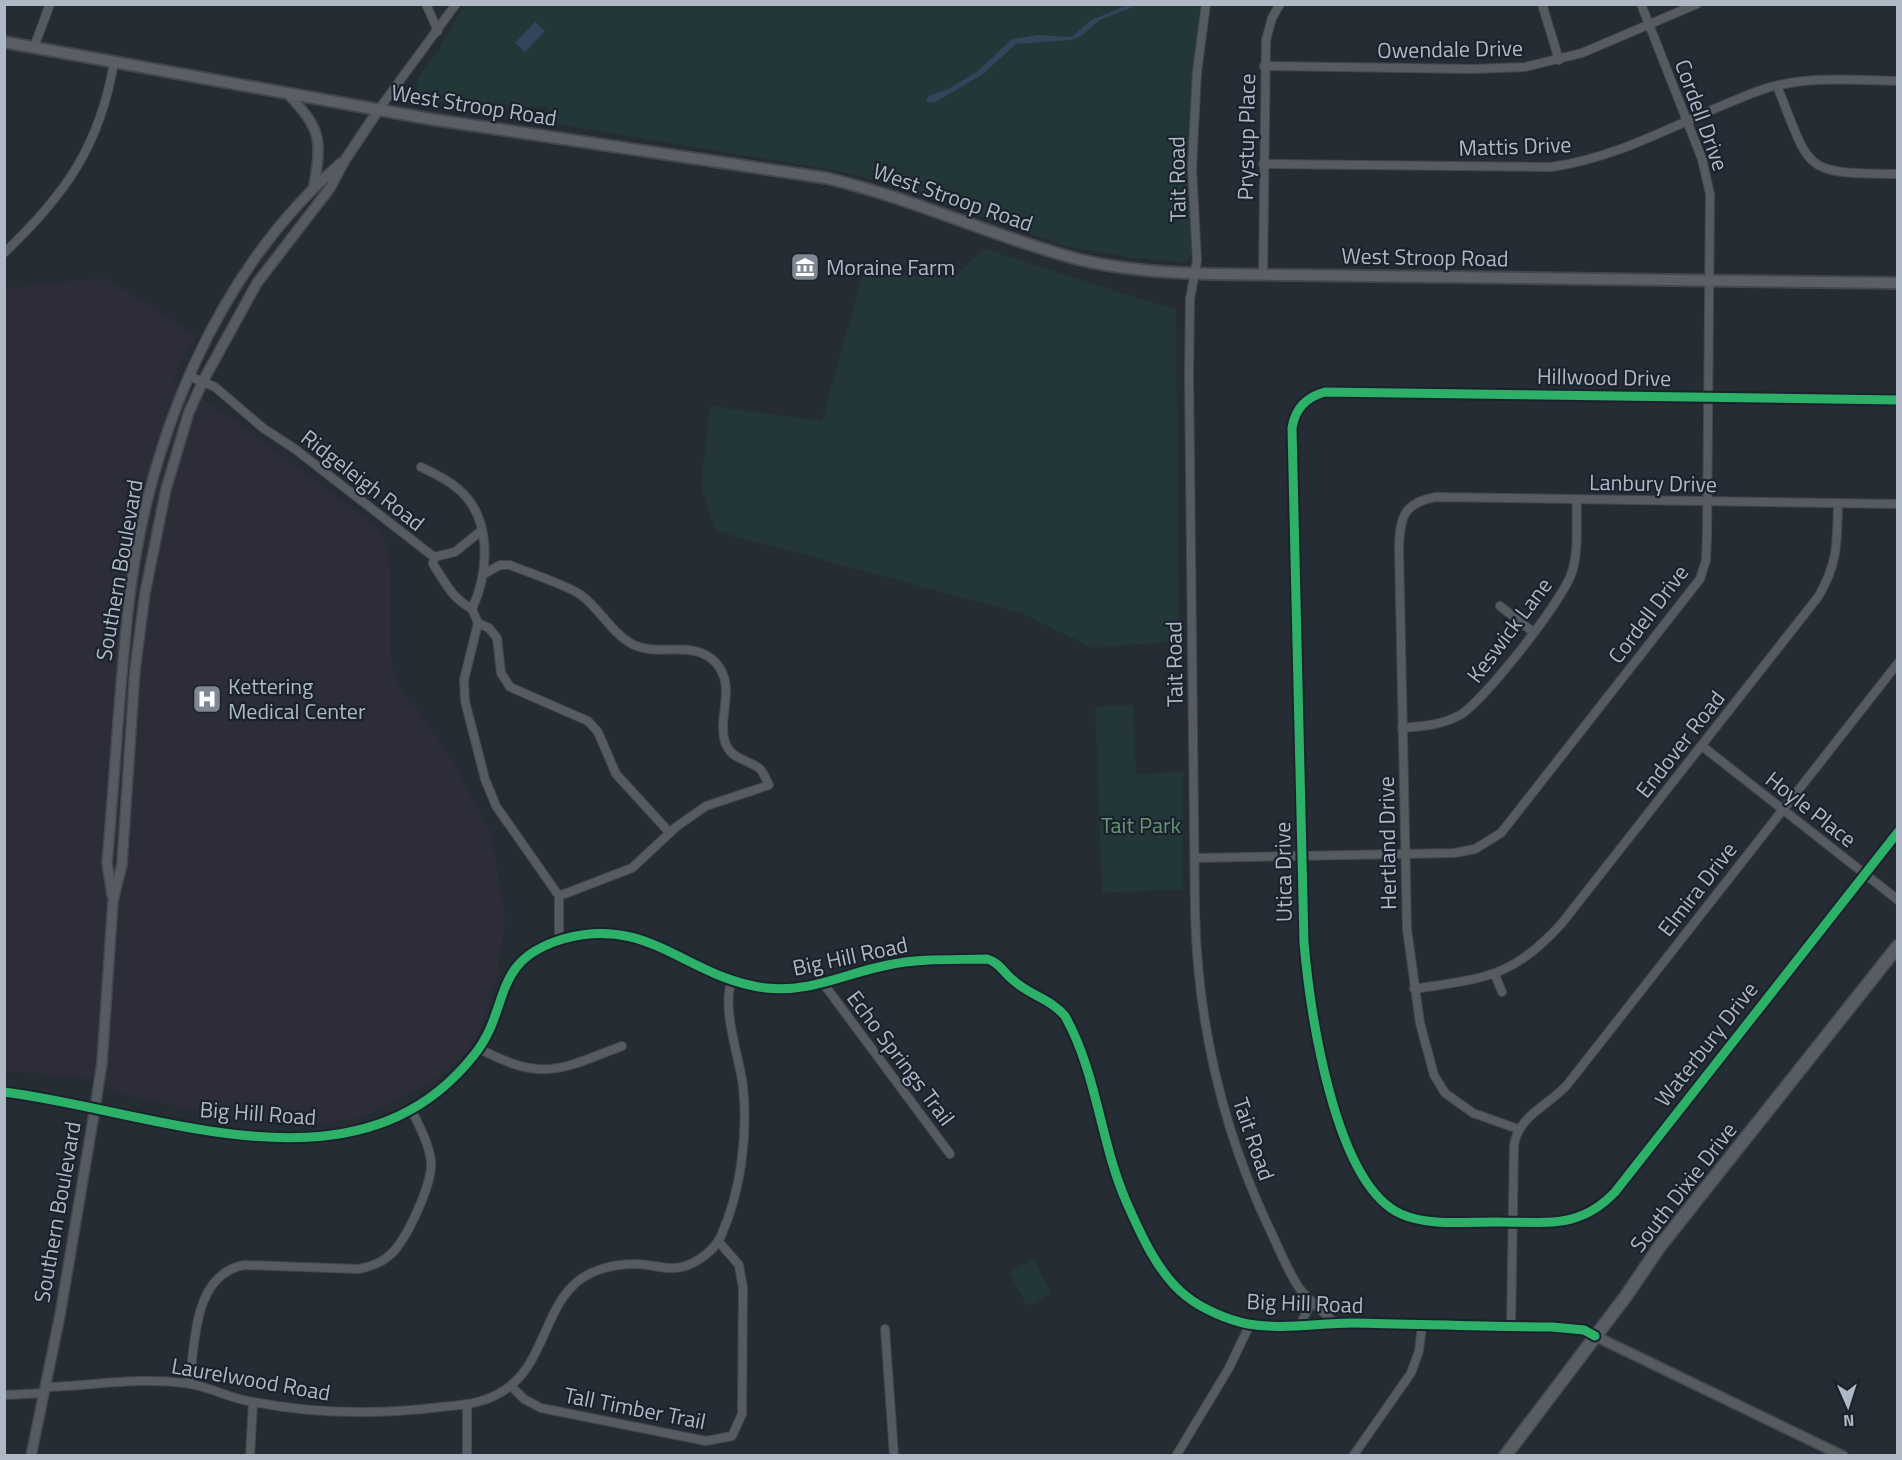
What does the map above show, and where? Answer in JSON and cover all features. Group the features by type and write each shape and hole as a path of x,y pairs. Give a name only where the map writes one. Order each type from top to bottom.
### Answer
{"main road":[{"name":"West Stroop Road","path":"4,42 379,109 826,178 888,194 1077,259 1135,270 1195,274 1898,283"},
{"name":"South Dixie Drive","path":"1505,1455 1660,1246 1898,946"}],"street":[{"path":"34,47 50,4"},
{"path":"426,4 438,31"},
{"name":"Southern Boulevard","path":"31,1455 45,1390 95,1108 102,1053 113,901 122,864 135,670 145,592 166,489 189,412 202,381 257,283 330,188 345,160 379,109 456,4"},
{"name":"Tait Road","path":"1206,4 1197,72 1192,169 1197,260 1190,300 1189,375 1195,858 1200,985 1212,1063 1242,1165 1292,1277 1311,1303 1336,1324"},
{"name":"Prystup Place","path":"1263,274 1264,66 1268,28 1280,4"},
{"path":"1542,4 1559,60"},
{"name":"Cordell Drive","path":"1195,858 1405,854 1465,851 1485,845 1501,832 1700,579 1706,560 1708,502 1710,194 1702,159 1641,4"},
{"name":"Owendale Drive","path":"1264,66 1503,69 1559,60 1582,53 1697,4"},
{"path":"4,253 40,220 66,185 90,146 104,108 114,62"},
{"name":"Mattis Drive","path":"1263,164 1551,167 1588,161 1777,86 1823,80 1898,81"},
{"path":"1777,86 1804,152 1815,165 1834,173 1898,174"},
{"path":"287,93 311,119 316,131 318,162 314,186"},
{"name":"Southern Boulevard","path":"113,901 107,863 129,603 152,485 166,436 189,376 222,311 266,244 314,186 345,160"},
{"name":"Ridgeleigh Road","path":"189,376 215,387 263,428 296,448 434,557 455,552 481,531"},
{"name":"Hillwood Drive","path":"1311,397 1325,392 1351,392 1898,400"},
{"name":"Utica Drive","path":"1311,397 1297,412 1292,428 1304,943 1314,1025 1332,1098 1363,1178 1379,1200 1412,1218 1426,1221 1512,1222"},
{"path":"421,467 450,483 466,497 481,531 486,552 484,574 472,609 478,623 463,688 485,779 505,821 559,896 559,941"},
{"name":"Lanbury Drive","path":"1410,507 1436,497 1898,504"},
{"name":"Keswick Lane","path":"1402,728 1444,722 1468,709 1490,687 1563,593 1572,574 1576,552 1577,500"},
{"name":"Endover Road","path":"1414,989 1495,975 1514,965 1546,941 1818,597 1831,576 1837,550 1838,504"},
{"name":"Hertland Drive","path":"1410,507 1400,526 1399,549 1407,929 1414,989 1427,1052 1434,1075 1445,1093 1473,1113 1518,1129"},
{"path":"434,557 433,564 456,599 462,606 472,609"},
{"path":"484,574 500,566 510,565 580,594 622,637 636,646 693,650 715,662 726,686 722,726 728,747 740,760 763,772 769,785 706,806 670,833 633,868 559,896"},
{"path":"1500,606 1533,632"},
{"path":"478,623 489,628 497,638 499,666 510,687 588,720 598,732 610,764 621,781 670,833"},
{"name":"Elmira Drive","path":"1518,1129 1528,1116 1548,1104 1567,1085 1898,663"},
{"name":"Hoyle Place","path":"1702,746 1898,900"},
{"name":"Waterbury Drive","path":"1512,1222 1570,1221 1584,1216 1606,1201 1898,832"},
{"name":"Big Hill Road","path":"4,1092 50,1098 171,1125 301,1139 371,1127 411,1109 456,1076 480,1048 514,968 529,955 559,941 593,933 629,936 677,954 732,980 789,991 908,961 987,959 997,964 1014,982 1059,1009 1070,1024 1093,1088 1112,1162 1125,1199 1158,1262 1186,1297 1211,1311 1250,1324 1584,1330 1843,1455"},
{"path":"1495,975 1502,992"},
{"name":"Laurelwood Road","path":"4,1395 138,1381 189,1383 253,1402 310,1410 374,1413 467,1404 492,1397 511,1386 535,1358 558,1306 582,1279 600,1269 625,1264 672,1269 686,1266 700,1259 718,1242 730,1213 738,1176 744,1118 740,1064 729,1011 728,996 732,980"},
{"name":"Echo Springs Trail","path":"823,983 950,1155"},
{"path":"480,1048 510,1064 539,1070 574,1066 622,1046"},
{"path":"189,1383 204,1297 213,1281 227,1270 244,1265 357,1269 374,1265 392,1254 405,1235 431,1174 429,1152 411,1109"},
{"path":"1511,1327 1514,1144 1518,1129"},
{"name":"Tall Timber Trail","path":"511,1386 524,1399 541,1408 706,1441 716,1441 732,1436 742,1414 743,1288 739,1265 718,1242"},
{"path":"1299,1324 1311,1303"},
{"path":"1176,1455 1229,1368 1250,1324"},
{"path":"1353,1455 1411,1373 1419,1352 1422,1326"},
{"path":"885,1329 894,1455"},
{"path":"250,1455 253,1402"},
{"path":"467,1404 467,1455"}],"shaded area":[{"name":"Kettering Medical Center","path":"105,278 197,336 185,353 173,384 205,401 240,424 377,526 387,546 390,567 390,654 397,683 451,758 491,835 505,919 497,975 482,1025 467,1052 433,1081 364,1117 319,1124 219,1115 126,1095 82,1077 5,1071 4,288"}],"green space":[{"path":"464,5 1202,5 1191,108 1191,254 1188,259 1181,262 1133,258 1065,246 878,181 828,169 546,122 548,107 412,101 418,85 415,82 438,51"},
{"path":"984,249 1176,310 1179,641 1093,648 1024,614 716,531 701,486 710,406 822,421 865,266 910,275 954,277"},
{"name":"Tait Park","path":"1133,705 1136,774 1183,772 1183,889 1102,893 1095,707"},
{"path":"1034,1259 1051,1294 1027,1306 1009,1272"}],"water":[{"path":"1128,5 1137,5 1100,20 1081,36 1070,40 1016,44 983,74 934,103 926,102 928,96 950,88 978,71 1012,39 1038,35 1072,37 1091,20"},
{"path":"535,22 545,31 525,52 515,43"}],"cycle path":[{"path":"1898,400 1325,392 1312,397 1302,405 1292,428 1304,943 1312,1009 1330,1092 1342,1133 1358,1168 1378,1196 1401,1214 1424,1221 1450,1223 1562,1221 1576,1218 1602,1204 1615,1192 1898,832"},
{"path":"4,1092 189,1128 252,1136 314,1137 373,1126 427,1100 474,1055 494,1020 512,973 523,960 539,948 563,939 593,934 620,935 644,941 738,982 782,989 813,985 900,963 925,960 987,959 998,965 1019,985 1053,1005 1065,1016 1076,1038 1092,1084 1117,1178 1137,1226 1158,1265 1176,1287 1200,1305 1232,1320 1261,1326 1352,1323 1552,1327 1584,1330 1595,1336"}],"place":[{"name":"Moraine Farm","path":"805,267"},
{"name":"Kettering Medical Center","path":"207,699"}]}
